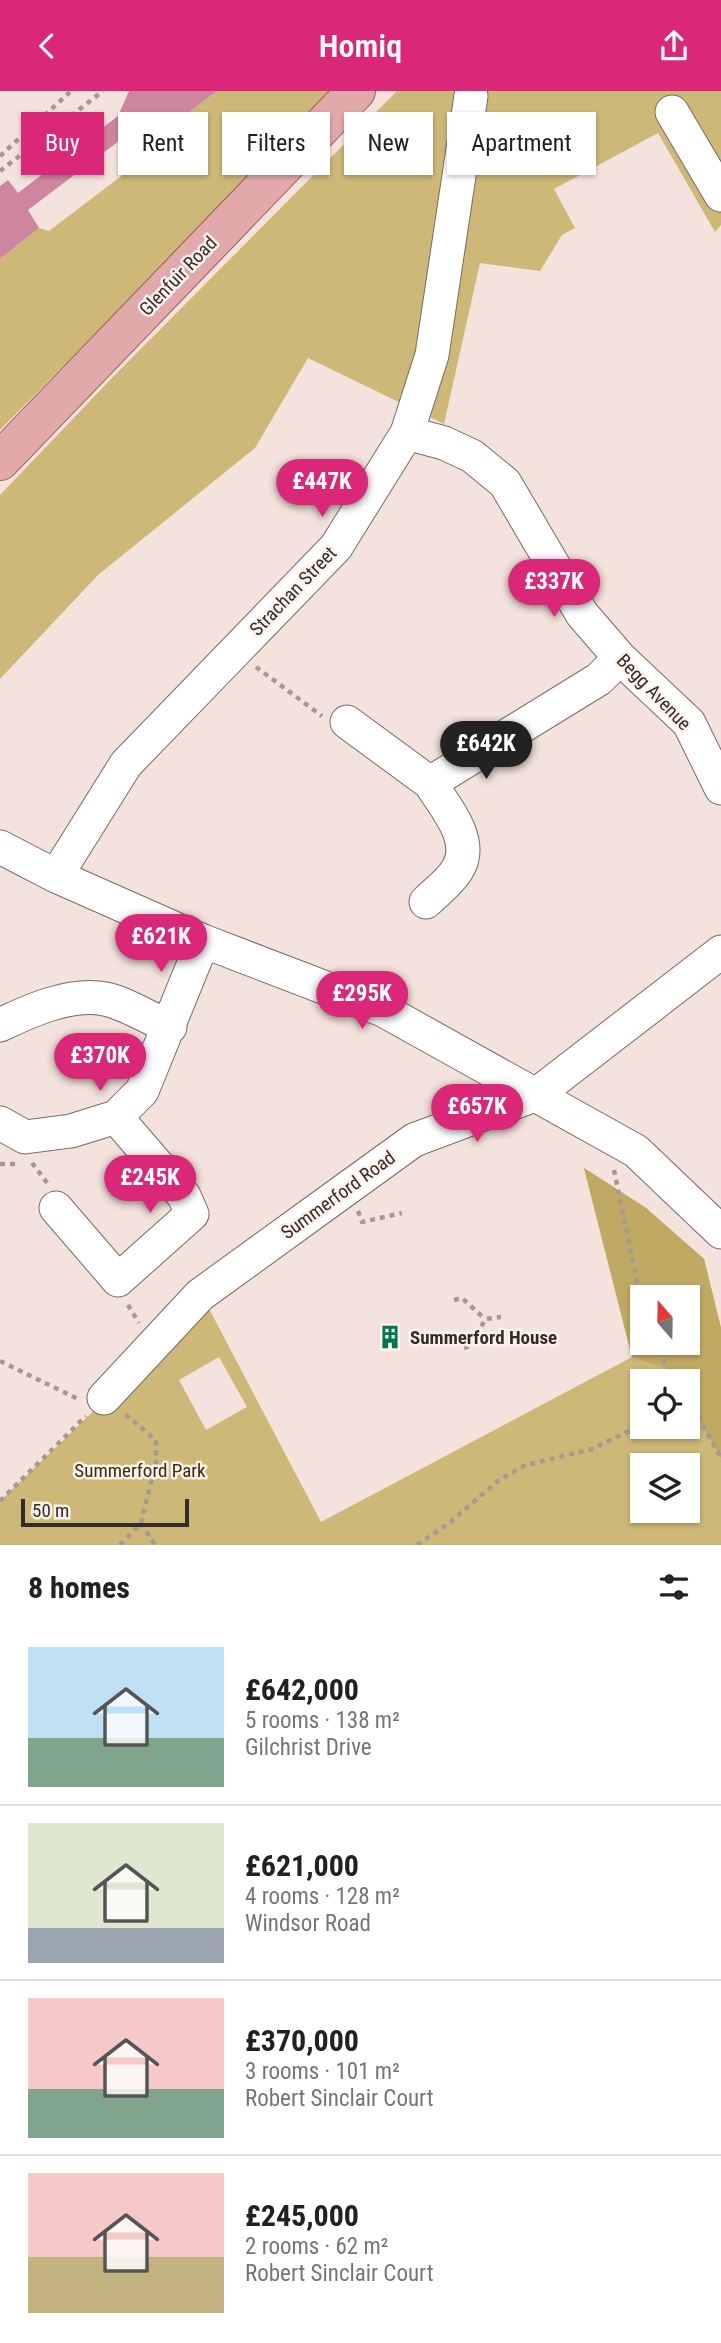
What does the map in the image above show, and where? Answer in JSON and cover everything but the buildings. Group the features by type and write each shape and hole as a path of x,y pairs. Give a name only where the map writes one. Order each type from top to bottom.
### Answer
{"main road":[{"name":"Glenfuir Road","path":"0,461 356,91"}],"street":[{"name":"Strachan Street","path":"56,876 126,764 336,547 407,433 432,355 471,96"},
{"path":"672,112 721,195"},
{"name":"Begg Avenue","path":"407,433 444,443 472,456 505,483 582,614 620,658 689,723 721,788"},
{"path":"430,783 599,679 620,658"},
{"path":"346,722 430,783 458,829 463,848 458,869 426,902"},
{"path":"0,846 56,876 203,941 383,1010 636,1151 721,1231"},
{"path":"0,1123 25,1137 71,1131 116,1117 142,1091 203,941"},
{"name":"Summerford Road","path":"100,1403 200,1295 414,1140 537,1094 721,952"},
{"path":"0,1025 29,1011 81,999 105,999 170,1027"},
{"path":"56,1208 127,1290 192,1214 184,1196 116,1117"}],"path":[{"path":"0,156 19,142 71,91"},
{"path":"0,171 103,91"},
{"path":"235,651 323,717 346,722"},
{"path":"610,1136 617,1189 638,1285"},
{"path":"348,1188 362,1222 402,1213"},
{"path":"454,1300 462,1298 485,1319 501,1317"},
{"path":"464,1348 472,1345 485,1319"},
{"path":"0,1361 100,1403 141,1425 156,1440 156,1462 141,1523 120,1545"},
{"path":"0,1501 100,1403"},
{"path":"700,1420 721,1458"},
{"path":"417,1545 448,1524 499,1480 526,1465 592,1449 630,1431"},
{"path":"141,1523 155,1545"}],"green space":[{"path":"217,91 336,91 315,112 222,112 222,175 253,175 0,430 0,259 39,228 49,231 123,175 208,175 208,112 189,112"},
{"path":"397,91 721,91 721,225 715,232 658,133 596,166 596,112 447,112 447,175 580,175 554,189 575,228 562,235 540,271 480,263 444,424 308,358 255,448 98,575 0,679 0,495 314,175 330,175 330,158 344,144 344,175 433,175 433,112 376,112"},
{"name":"Summerford Park","path":"584,1168 646,1208 704,1259 721,1328 721,1545 0,1545 0,1501 206,1303 321,1522 631,1355 700,1355 700,1285 630,1285 630,1349","holes":["219,1357 247,1407 206,1430 179,1380"]}],"shaded area":[{"path":"129,91 217,91 189,112 120,112"},
{"path":"118,116 118,142 104,152 104,127"},
{"path":"41,175 74,175 28,210 39,228 0,259 0,186 8,180 18,193"},
{"path":"584,1168 646,1208 704,1259 721,1328 721,1458 700,1420 700,1369 668,1369 631,1355 700,1355 700,1285 630,1285 630,1349"}],"place":[{"name":"Summerford House","path":"390,1337"}]}
